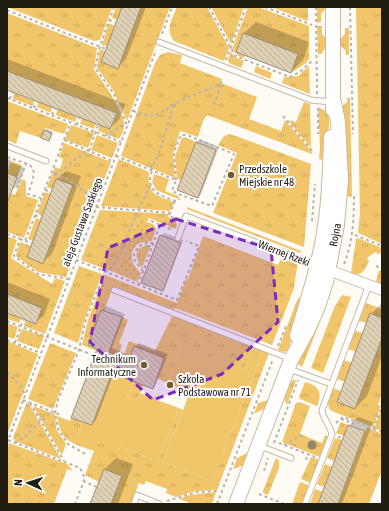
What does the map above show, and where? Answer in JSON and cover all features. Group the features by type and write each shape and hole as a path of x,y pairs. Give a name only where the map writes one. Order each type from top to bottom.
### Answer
{"street":[{"name":"Rojna","path":"236,504 265,448 301,344 317,309 323,268 337,225 341,180 338,122 334,102 333,7"},
{"name":"Wiernej Rzeki","path":"323,268 382,290"}],"lane":[{"path":"159,42 311,100 334,102"},
{"path":"7,146 46,161"},
{"name":"Wiernej Rzeki","path":"178,238 186,216 323,268"},
{"path":"305,504 332,434 330,427 323,416 322,410 369,285"},
{"path":"114,290 275,353 294,367 331,384"},
{"path":"265,448 291,458"},
{"path":"134,504 137,495 159,504"}],"path":[{"path":"105,136 127,124 114,94 95,68 100,46 114,7"},
{"name":"aleja Gustawa Saskiego","path":"8,442 172,7"},
{"path":"209,7 235,56 290,77 301,71 313,60"},
{"path":"224,66 246,7"},
{"path":"265,7 312,25"},
{"path":"316,7 318,138"},
{"path":"7,10 106,49"},
{"path":"109,20 116,23"},
{"path":"133,111 149,116 158,114 181,100 214,87 222,82 214,105"},
{"path":"12,92 8,99 122,142"},
{"path":"34,108 37,101"},
{"path":"174,104 150,178 151,185 156,193 178,201"},
{"path":"52,115 55,108"},
{"path":"283,116 314,153"},
{"path":"77,125 79,118"},
{"path":"25,241 70,123"},
{"path":"50,176 65,168 88,151 98,125"},
{"path":"181,135 187,135 234,154 212,206 181,196 172,191 176,180 174,152 181,135"},
{"path":"64,140 114,162"},
{"path":"116,156 176,180"},
{"path":"7,157 30,165 34,170 34,176 28,194 42,198"},
{"path":"7,168 10,159"},
{"path":"17,188 26,164"},
{"path":"54,174 68,179 98,202"},
{"path":"312,221 316,178"},
{"path":"85,454 68,444 58,429 54,412 79,350 86,319 105,272 113,267 138,210 151,185"},
{"path":"45,190 51,192"},
{"path":"178,224 178,220 169,216 181,196"},
{"path":"96,207 171,213"},
{"path":"35,215 41,218"},
{"path":"151,221 176,232"},
{"path":"138,285 160,225"},
{"path":"7,234 32,243"},
{"path":"355,236 382,246"},
{"path":"76,260 177,300 198,246 178,238"},
{"path":"20,239 14,256 21,263 38,274 69,279"},
{"path":"143,271 133,258 135,250 144,243 154,243"},
{"path":"376,266 382,269"},
{"path":"15,343 24,320"},
{"path":"7,321 95,356"},
{"path":"217,504 287,321"},
{"path":"7,340 41,353"},
{"path":"261,477 265,448 294,367"},
{"path":"7,373 19,384 25,394"},
{"path":"23,400 61,415"},
{"path":"373,429 382,406 380,405 382,400"},
{"path":"30,403 65,462"},
{"path":"14,443 23,438 54,412"},
{"path":"330,427 343,417 382,432"},
{"path":"341,419 358,425"},
{"path":"284,445 302,436"},
{"path":"8,442 80,468 85,478 75,504"},
{"path":"279,443 322,460"},
{"path":"306,460 308,454"},
{"path":"83,481 97,486"},
{"path":"159,504 197,492 218,491"},
{"path":"259,494 284,504"},
{"path":"27,504 29,498"}],"highlighted area":[{"path":"176,219 271,249 278,322 222,374 153,400 90,342 108,248"}],"green space":[{"path":"7,7 112,8 100,40 94,41"},
{"path":"116,7 122,7 117,20 112,18"},
{"path":"141,7 170,7 127,121 113,90 97,68 100,49 105,51 101,62 118,69"},
{"path":"177,7 207,7 229,48 224,61 174,41 170,32 170,24"},
{"path":"211,7 244,7 231,44"},
{"path":"248,7 258,7 309,26 309,59 306,63 291,73 298,54 243,33 236,52 245,56 244,58 238,56 232,49"},
{"path":"271,7 308,7 308,20 307,21"},
{"path":"317,7 327,7 321,14 321,22 317,23"},
{"path":"356,7 371,7 371,14 382,14 382,244 358,233 360,213"},
{"path":"371,7 382,7 382,14 371,14"},
{"path":"7,13 97,48 94,70 118,106 124,121 124,130 119,139 98,131 100,125 111,129 117,113 7,71"},
{"path":"109,23 115,26 107,46 102,45"},
{"path":"317,26 322,26 322,34 327,39 327,46 322,54 318,54"},
{"path":"345,28 349,28 349,55 346,55 346,51 340,45 339,40 345,34"},
{"path":"168,52 182,55 180,63 222,79 221,83 257,97 249,119 281,131 285,120 312,152 312,154 207,115 203,121 198,137 180,131 173,154 175,178 121,156 155,63 160,55"},
{"path":"231,52 234,57 244,61 241,68 229,63 228,60"},
{"path":"256,66 272,73 270,79 254,72"},
{"path":"309,66 310,94 282,83 284,77 298,76"},
{"path":"14,93 34,101 33,106 13,99"},
{"path":"347,98 350,98 352,196 348,197 341,108 347,102"},
{"path":"7,101 68,124 64,134 45,128 41,138 20,131 16,144 7,140"},
{"path":"38,102 52,107 51,113 37,107"},
{"path":"304,102 310,104 311,148 288,120 296,122"},
{"path":"318,107 327,112 329,119 322,160 319,159 320,146"},
{"path":"57,109 77,117 75,122 56,115"},
{"path":"82,118 96,124 94,129 80,124"},
{"path":"71,125 94,133 88,148 65,140"},
{"path":"229,134 311,164 304,247 213,213 237,153 218,145 224,136"},
{"path":"97,135 118,143 112,158 91,150"},
{"path":"185,137 196,142 181,180 177,179 175,156 182,138"},
{"path":"64,143 111,162 66,277 38,272 16,256 20,242 31,246 27,257 43,263 73,185 57,179 52,189 47,187 55,167 60,169 63,159 59,157"},
{"path":"119,159 149,172 149,185 154,193 174,202 170,211 101,206"},
{"path":"11,161 22,165 17,177 7,173"},
{"path":"154,174 169,179 165,191 179,196 178,199 156,190 152,182"},
{"path":"22,179 26,181 26,196 38,200 24,238 7,232 7,192 15,195"},
{"path":"45,192 51,194 42,216 37,213"},
{"path":"187,207 301,251 300,253 187,209"},
{"path":"100,210 169,214 168,217 176,221 177,227 175,229 149,218 147,222 137,219 116,273 81,260"},
{"path":"36,218 41,220 33,241 28,239"},
{"path":"137,219 153,224 156,229 152,241 139,243 133,250 132,258 134,265 141,273 137,282 116,273"},
{"path":"7,236 17,240 11,258 52,284 55,278 65,281 45,334 24,326 25,320 36,324 42,308 7,294"},
{"path":"203,236 278,265 282,257 298,263 294,288 272,345 175,308 174,310 113,287 104,311 101,310 88,345 97,349 97,351 82,345 88,320 105,275 177,303 186,279 188,279"},
{"path":"358,238 382,248 382,253 378,254 375,252 367,258 369,261 363,272 355,274 351,273 356,239"},
{"path":"146,245 151,245 142,268 138,261 137,254 138,249"},
{"path":"79,266 102,274 85,319 78,343 54,333"},
{"path":"379,270 382,271 382,285 376,281"},
{"path":"342,295 351,297 323,373 311,368 335,306"},
{"path":"298,298 304,300 288,350 284,352 278,350"},
{"path":"366,303 382,309 382,318 371,313 367,323 359,321"},
{"path":"321,306 326,307 302,367 298,364 298,360"},
{"path":"7,313 21,319 19,323 7,319"},
{"path":"172,316 253,347 245,370 181,346 167,383 157,378 164,358 134,346 129,360 123,358 129,341 155,351"},
{"path":"122,317 128,320 119,343 122,345 118,356 109,352"},
{"path":"7,323 18,327 14,339 7,337"},
{"path":"22,329 44,336 39,349 17,341"},
{"path":"355,331 363,333 356,352 348,349"},
{"path":"382,338 382,393 378,405 381,406 373,427 334,412 329,409 328,403 333,388 341,391 337,402 355,409"},
{"path":"7,341 38,354 7,435"},
{"path":"50,343 76,353 53,409 28,399"},
{"path":"181,345 245,370 253,347 263,351 212,481 163,462 190,392 167,383"},
{"path":"263,351 269,353 217,490 196,491 176,497 166,493 167,489 146,481 144,485 139,483 131,504 111,504 121,476 104,469 99,482 85,475 94,451 79,446 68,440 61,431 57,416 70,421 71,418 82,422 78,434 119,450 120,447 158,461 179,408 183,410 163,462 212,481"},
{"path":"344,360 352,363 345,382 337,379"},
{"path":"114,366 122,377 143,385 140,393 130,389 127,397 137,401 140,394 179,408 158,461 120,447 119,451 78,434 82,422 92,425"},
{"path":"293,380 296,380 287,405 284,399"},
{"path":"305,382 314,385 320,393 317,406 300,399 299,397"},
{"path":"130,389 156,400 140,394 137,401 127,397"},
{"path":"269,400 266,408 254,414 258,403"},
{"path":"27,402 61,459 15,441 13,438"},
{"path":"299,402 310,406 300,434 322,443 325,435 328,437 320,457 282,442 296,403"},
{"path":"33,406 55,414 56,429 66,444 62,455"},
{"path":"382,409 382,431 374,428"},
{"path":"341,422 348,425 344,436 336,433"},
{"path":"367,427 382,434 382,470 369,504 338,504"},
{"path":"335,438 342,440 334,461 327,458"},
{"path":"9,443 67,464 73,471 67,469 54,504 7,504 7,450"},
{"path":"247,453 248,455 244,465 233,469 237,458"},
{"path":"311,457 319,460 311,483 301,479"},
{"path":"276,458 279,461 279,468 268,495 263,493 263,491"},
{"path":"325,464 332,467 324,487 317,484"},
{"path":"300,482 308,485 309,487 303,504 292,504"},
{"path":"315,489 323,492 318,504 310,504"},
{"path":"216,492 212,504 188,504 188,502 179,499 190,495"}],"building":[{"path":"122,7 141,7 118,69 101,62"},
{"path":"243,33 298,54 291,73 236,52"},
{"path":"7,71 117,113 110,129 7,90"},
{"path":"44,130 52,133 49,141 41,138"},
{"path":"196,142 216,150 198,198 177,190"},
{"path":"7,173 17,177 8,201 7,201"},
{"path":"56,179 73,185 43,264 27,257"},
{"path":"160,235 181,243 163,291 141,283"},
{"path":"7,294 42,308 36,324 7,313"},
{"path":"101,310 122,317 109,352 129,360 134,346 164,358 153,389 112,373 92,425 71,418 97,349 88,345"},
{"path":"370,313 382,318 382,338 355,409 337,402"},
{"path":"348,425 365,431 338,504 318,504"},
{"path":"104,469 122,476 111,504 90,504"}],"place":[{"name":"Przedszkole Miejskie nr 48","path":"231,175"},
{"name":"Technikum Informatyczne","path":"144,365"},
{"name":"Szkoła Podstawowa nr 71","path":"170,385"}]}
